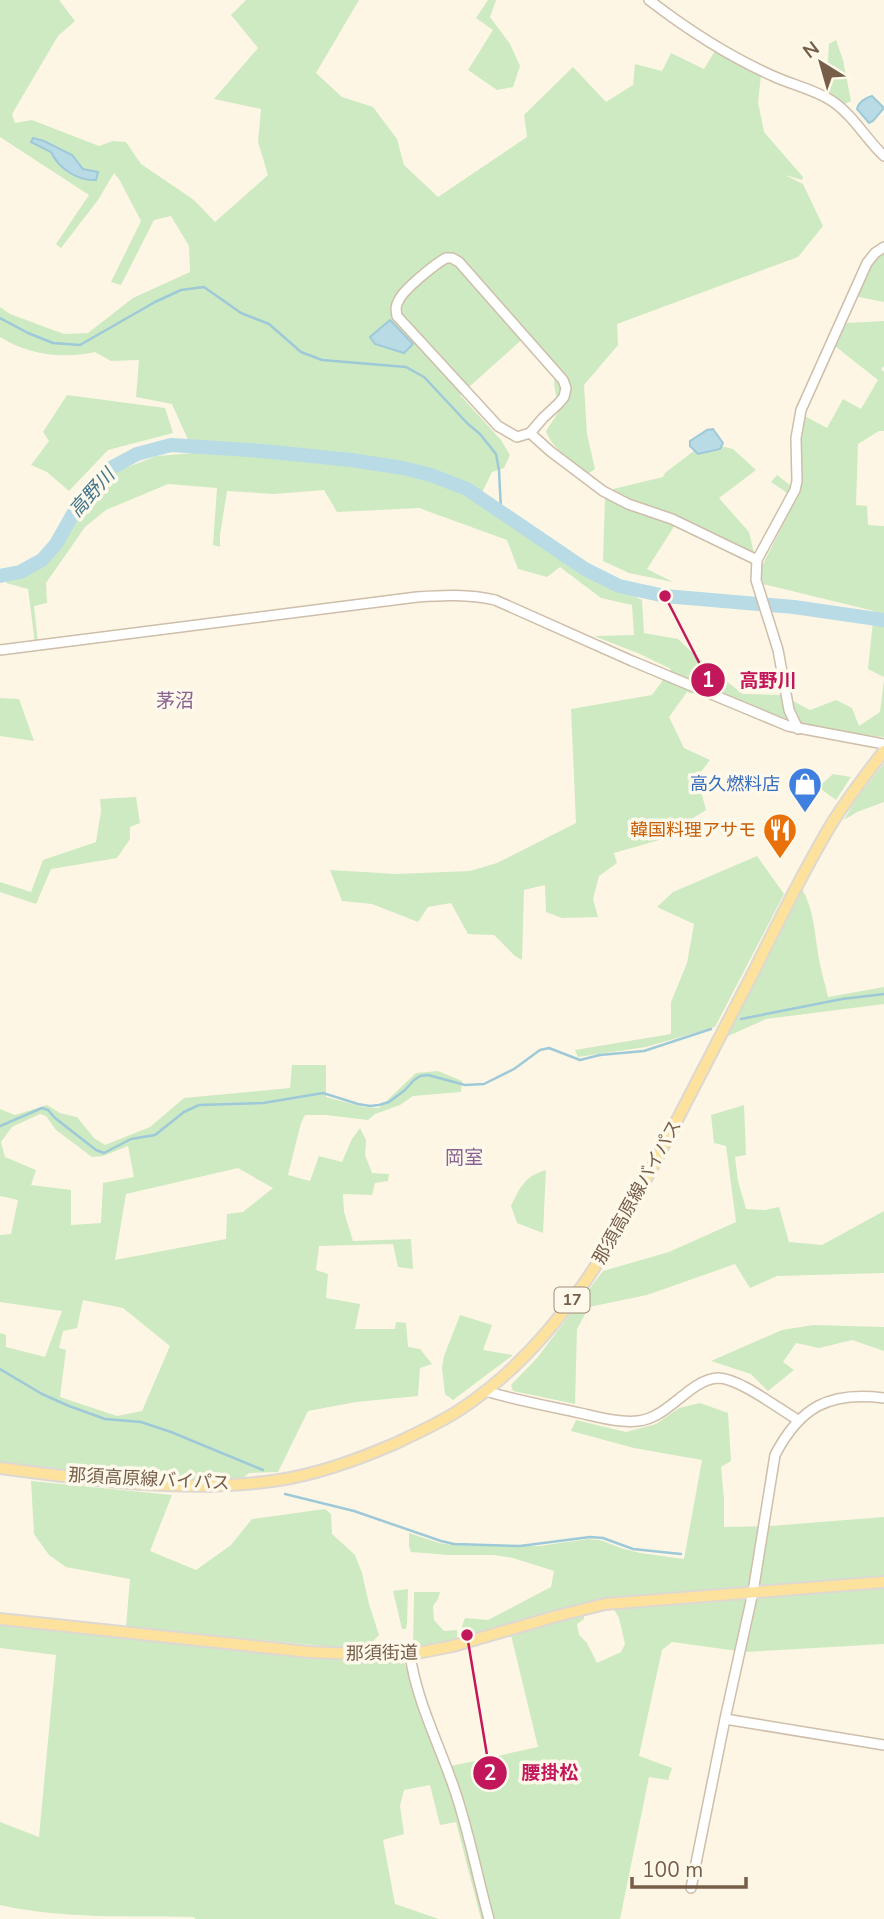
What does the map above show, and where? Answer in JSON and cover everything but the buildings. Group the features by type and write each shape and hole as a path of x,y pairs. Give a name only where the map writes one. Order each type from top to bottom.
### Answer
{"main road":[{"name":"那須高原線バイパス","path":"0,1468 185,1485 216,1486 278,1480 352,1461 382,1449 438,1422 485,1391 546,1332 576,1294 617,1232 826,834 852,793 884,751"},
{"name":"那須街道","path":"0,1619 309,1652 410,1655 453,1646 605,1604 884,1582"}],"street":[{"path":"649,0 688,30 717,47 772,76 834,102 848,114 884,156"},
{"path":"797,729 789,710 778,650 756,580 757,560 795,490 796,438 802,410 867,263 884,247"},
{"path":"446,258 459,262 564,380 564,397 530,433 517,437 498,426 397,316 395,309 401,295 438,262 446,258"},
{"path":"530,433 603,491 628,504 673,519 757,560"},
{"path":"0,650 417,597 453,594 476,596 495,600 632,661 797,729 884,744"},
{"path":"485,1391 606,1419 637,1421 651,1418 693,1387 717,1378 741,1385 798,1420"},
{"path":"691,1888 753,1592 775,1455 798,1420 813,1409 834,1399 853,1396 884,1398"},
{"path":"410,1655 421,1702 464,1821 489,1919"},
{"path":"725,1719 884,1745"}],"green space":[{"path":"0,0 59,0 75,21 58,36 12,114 15,123 32,120 99,146 113,141 126,142 141,164 194,200 215,222 268,175 258,142 261,109 214,99 258,48 231,15 246,0 359,0 316,73 342,97 373,107 397,139 404,165 438,197 527,137 524,115 573,67 606,102 633,85 635,64 662,71 671,53 704,69 715,51 761,76 758,102 764,132 803,177 802,180 785,175 803,184 823,226 798,257 617,324 618,345 584,385 587,434 595,469 588,474 558,450 546,431 559,411 554,384 556,364 528,334 460,395 501,440 510,455 504,468 492,472 478,501 575,567 642,600 644,633 678,639 743,694 782,695 810,710 836,700 852,708 859,726 880,712 884,679 884,737 826,731 787,723 736,702 687,692 669,717 684,748 710,760 697,777 706,810 659,840 614,853 617,863 599,876 593,899 598,917 562,918 546,912 545,885 524,890 522,960 494,935 468,934 451,903 428,907 418,922 372,904 342,901 330,870 397,874 470,871 497,863 576,823 571,709 652,695 671,669 594,636 634,635 632,605 601,598 560,567 547,577 518,569 507,540 419,508 337,512 324,490 274,494 227,491 220,547 213,545 217,488 168,484 106,510 85,527 46,583 47,603 34,606 38,642 35,643 28,589 6,583 8,578 35,568 62,545 82,503 114,472 157,456 194,453 172,404 136,397 139,360 111,361 95,352 58,355 22,348 0,337 0,307 10,314 64,334 88,333 133,298 190,272 189,246 171,216 154,220 121,285 111,282 141,221 114,173 98,200 61,248 56,244 89,195 0,137"},
{"path":"488,0 496,0 490,17 510,44 520,66 513,87 497,90 468,70 493,30 476,18"},
{"path":"836,40 851,101 843,105 826,95 829,44"},
{"path":"884,251 884,302 854,296 869,264"},
{"path":"884,321 884,366 881,369 884,372 884,431 879,431 858,444 856,505 867,506 868,525 884,526 884,677 868,669 874,611 763,584 760,570 796,499 771,482 777,475 798,491 801,483 799,437 803,415 827,428 843,399 861,409 878,380 835,346 845,323"},
{"path":"67,395 165,408 173,433 108,450 69,491 47,472 31,465 49,441 43,432"},
{"path":"721,446 733,449 756,470 719,498 749,532 754,553 665,512 614,494 613,489 663,477 695,450 699,454 720,449"},
{"path":"605,497 675,525 647,569 673,582 629,573 603,561"},
{"path":"0,698 19,699 34,741 0,736"},
{"path":"884,763 884,802 844,820 856,799"},
{"path":"833,774 851,777 836,800 818,787"},
{"path":"136,797 140,823 130,827 130,839 117,858 51,869 36,904 0,892 0,882 31,892 43,860 96,842 101,811 100,799"},
{"path":"757,856 784,894 715,1027 646,1047 578,1057 575,1050 671,1034 671,1002 687,963 694,924 657,907 673,892"},
{"path":"802,889 811,912 828,997 884,987 884,1004 766,1019 726,1037"},
{"path":"292,1065 326,1065 326,1097 379,1108 416,1073 438,1071 462,1081 461,1092 413,1096 368,1120 305,1115 288,1175 310,1181 319,1156 342,1162 360,1128 366,1140 365,1155 372,1173 389,1174 388,1181 375,1183 372,1195 343,1194 344,1212 353,1241 411,1239 413,1269 398,1267 393,1244 319,1246 316,1270 328,1274 326,1298 360,1304 355,1329 395,1329 396,1322 406,1323 408,1347 420,1349 432,1364 420,1368 418,1396 356,1402 308,1411 278,1472 249,1473 241,1480 137,1479 0,1462 0,1333 6,1335 6,1347 45,1357 62,1311 0,1302 0,1235 11,1234 18,1200 0,1196 0,1109 15,1115 47,1105 60,1113 77,1117 94,1138 105,1145 150,1127 184,1098 290,1088","holes":["40,1114 46,1116 56,1130 92,1157 103,1156 128,1146 134,1177 103,1183 101,1223 71,1225 71,1190 31,1185 36,1170 5,1157 1,1142 12,1127","238,1168 273,1188 243,1212 227,1214 226,1239 115,1260 126,1194","83,1300 123,1308 170,1346 142,1411 117,1416 60,1397 66,1350 59,1348 63,1331 77,1328"]},
{"path":"744,1105 746,1155 735,1157 746,1209 765,1210 779,1207 789,1242 822,1245 884,1211 884,1273 777,1276 750,1288 735,1264 647,1295 589,1307 577,1329 575,1404 513,1391 511,1385 537,1358 603,1271 669,1252 736,1222 726,1146 714,1143 711,1115"},
{"path":"546,1170 543,1233 517,1223 511,1206 524,1183 533,1175"},
{"path":"460,1315 492,1325 483,1350 513,1355 453,1400 445,1394 442,1368"},
{"path":"813,1325 884,1327 884,1351 852,1340 819,1348 796,1343 783,1362 794,1370 768,1391 751,1374 711,1361 782,1330"},
{"path":"700,1403 728,1413 731,1461 721,1467 724,1527 884,1517 884,1644 745,1652 672,1642 662,1650 639,1756 672,1768 668,1780 649,1777 620,1919 481,1919 456,1822 440,1825 430,1785 404,1790 400,1806 404,1834 383,1840 395,1904 439,1919 195,1919 97,1916 48,1913 0,1905 0,1822 39,1837 56,1655 0,1648 0,1624 299,1657 404,1662 442,1768 538,1747 511,1635 584,1614 584,1619 577,1624 579,1635 587,1643 597,1663 621,1652 625,1644 619,1618 612,1606 568,1610 464,1636 462,1626 465,1618 488,1620 551,1587 554,1571 494,1555 411,1552 409,1533 453,1545 539,1546 588,1539 600,1540 640,1553 684,1559 702,1460 634,1448 571,1431 576,1420 626,1432 656,1424 679,1408"},
{"path":"31,1481 172,1495 150,1551 196,1570 231,1545 252,1519 325,1509 331,1514 332,1534 355,1555 379,1635 364,1650 126,1627 130,1579 66,1567 49,1555 34,1534"},
{"path":"408,1589 407,1623 406,1629 402,1629 393,1591"},
{"path":"414,1592 440,1592 433,1606 434,1620 444,1631 457,1630 457,1639 413,1646"}],"water":[{"path":"872,96 884,108 869,123 857,109 863,101"},
{"path":"33,138 72,155 83,169 98,172 96,180 70,173 59,164 51,152 31,142"},
{"path":"390,320 413,344 404,353 375,344 370,337"},
{"path":"713,429 723,443 720,449 698,454 690,446 690,441"}],"waterway":[{"path":"0,318 53,343 80,345 155,302 181,290 204,287 241,313 269,324 301,352 322,360 406,367 424,377 496,454 501,510"},
{"name":"高野川","path":"0,576 20,572 42,560 56,544 82,498 109,469 137,454 171,445 262,451 403,468 467,489 585,569 619,586 665,596 794,607 884,620"},
{"path":"741,1019 842,999 884,994"},
{"path":"0,1126 42,1108 48,1110 96,1150 104,1153 131,1139 155,1135 184,1112 199,1105 263,1103 323,1093 358,1104 379,1105 389,1102 420,1076 428,1075 465,1085 484,1084 514,1069 540,1050 549,1048 580,1060 600,1055 644,1051 711,1029"},
{"path":"0,1369 42,1394 69,1406 105,1419 141,1422 263,1470"},
{"path":"285,1494 354,1511 454,1544 520,1546 590,1537 603,1538 633,1549 681,1554"}],"place":[{"name":"高野川","path":"665,596"},
{"name":"高久燃料店","path":"805,814"},
{"name":"韓国料理アサモ","path":"780,860"},
{"name":"腰掛松","path":"467,1635"}],"district":[{"name":"茅沼","path":"175,701"},
{"name":"岡室","path":"464,1158"}]}
